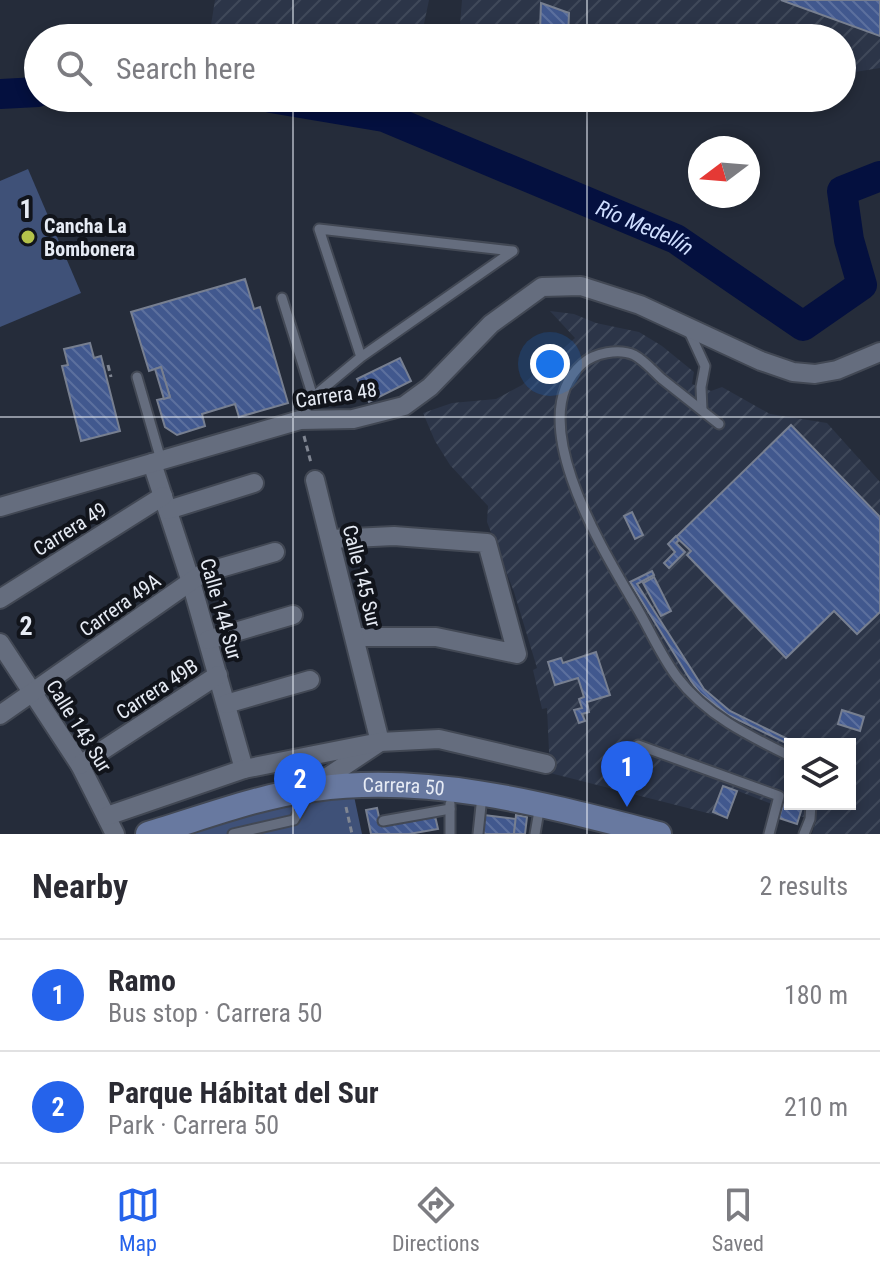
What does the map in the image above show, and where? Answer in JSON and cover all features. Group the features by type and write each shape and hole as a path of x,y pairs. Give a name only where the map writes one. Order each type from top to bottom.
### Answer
{"main road":[{"name":"Carrera 50","path":"148,834 257,802 311,789 342,787 450,798 482,793 659,834"}],"street":[{"name":"Carrera 48","path":"0,507 300,420 353,419 404,406 430,387 491,324 542,287 581,286 640,305 761,361 793,372 804,374 837,370 880,352"},
{"name":"Calle 144 Sur","path":"157,462 166,503 244,769"},
{"name":"Calle 145 Sur","path":"315,480 380,742"},
{"name":"Carrera 49","path":"0,599 166,503 254,483"},
{"path":"331,539 394,536 487,543 517,654 436,637 355,637"},
{"name":"Carrera 49A","path":"0,715 203,573 275,552"},
{"path":"208,640 293,615"},
{"name":"Calle 143 Sur","path":"0,643 80,765 115,834"},
{"name":"Carrera 49B","path":"80,765 218,675"},
{"path":"226,704 310,680"},
{"name":"Carrera 50","path":"107,816 244,769 380,742 439,739 546,764"},
{"path":"311,789 380,742"}],"lane":[{"path":"300,420 313,397 361,357 513,251 319,229 361,357"},
{"path":"282,298 313,397"},
{"path":"686,326 705,366 701,387 702,410"},
{"path":"719,424 634,355 615,352 580,365 565,390 561,409 564,456 594,533 675,675 707,710 784,753"},
{"path":"137,377 157,462"},
{"path":"625,783 638,745 779,796 769,834"},
{"path":"233,834 294,820 311,789"},
{"path":"478,834 482,793"},
{"path":"383,821 450,798 450,834"},
{"path":"535,834 540,805"},
{"path":"804,834 811,810"}],"path":[{"path":"108,365 111,377"},
{"path":"300,420 315,480"},
{"path":"342,787 352,834"}],"shaded area":[{"path":"215,0 429,0 424,24 211,24"},
{"path":"462,0 880,0 880,68 856,72 856,24 460,24"},
{"name":"Cancha La Bombonera","path":"28,169 81,293 0,327 0,181"},
{"path":"550,311 574,314 596,323 639,332 694,372 692,384 711,391 722,387 770,414 827,423 880,482 880,834 812,834 816,821 800,816 797,824 779,818 782,808 738,791 727,818 550,773 547,708 542,709 533,670 537,668 514,592 487,522 488,506 450,465 423,413 452,403 496,399 522,385 575,338"},
{"path":"354,796 362,834 187,834 291,805"}],"building":[{"path":"781,0 880,0 880,36 856,27 856,24 847,24"},
{"path":"541,3 569,13 569,24 540,24"},
{"path":"245,279 254,309 260,307 288,403 239,417 235,404 202,414 205,426 177,435 165,427 157,400 170,397 161,367 149,371 131,312"},
{"path":"90,343 94,358 101,356 120,431 81,441 62,366 68,365 64,349"},
{"path":"400,358 411,381 369,402 357,379"},
{"path":"161,367 170,397 164,399 155,369"},
{"path":"791,425 880,517 880,612 857,634 834,611 786,658 687,555 691,551 676,537"},
{"path":"632,512 643,535 635,539 624,516"},
{"path":"676,536 679,540 676,543 685,552 669,568 664,563 675,552 668,544"},
{"path":"652,571 654,575 637,584 704,689 730,711 786,738 784,742 728,715 700,693 630,582"},
{"path":"654,577 671,611 661,616 643,583"},
{"path":"596,652 610,695 587,702 589,712 582,714 585,721 579,723 574,710 582,708 579,699 584,697 578,678 555,685 548,662 561,658 563,663"},
{"path":"842,710 864,717 860,731 838,724"},
{"path":"723,786 737,791 727,818 713,812"},
{"path":"784,802 784,810 801,810 797,824 779,818"},
{"path":"377,808 381,826 435,816 438,829 409,834 371,834 366,810"},
{"path":"484,815 516,819 514,834 481,834"},
{"path":"516,815 527,817 525,834 514,834"}],"waterway":[{"name":"Río Medellín","path":"0,94 24,93"},
{"name":"Río Medellín","path":"354,112 384,117 676,239 803,326 862,285 849,240 842,191 880,176"}],"place":[{"name":"Cancha La Bombonera","path":"28,237"},
{"name":"Ramo","path":"627,807"},
{"name":"Parque Hábitat del Sur","path":"300,819"}]}
